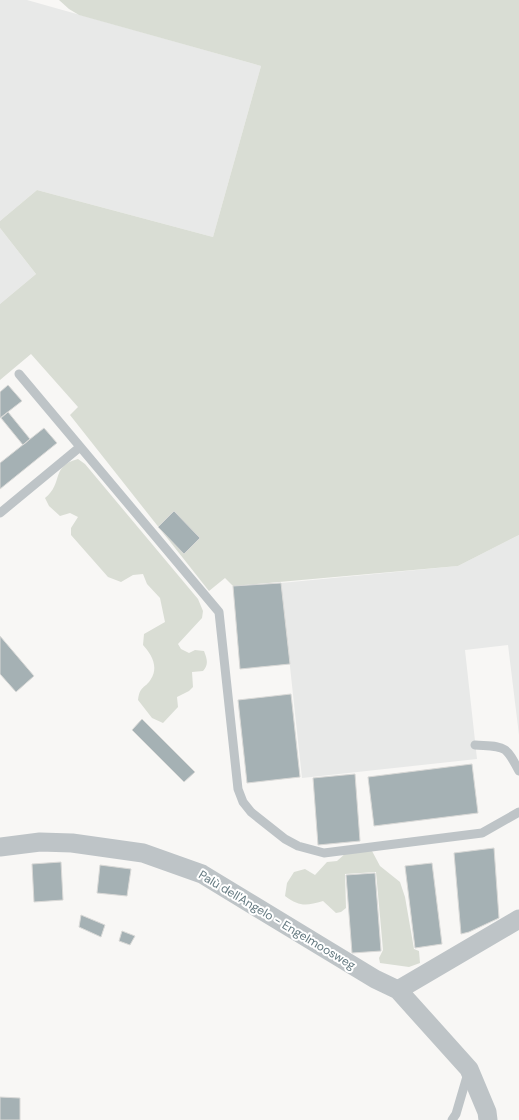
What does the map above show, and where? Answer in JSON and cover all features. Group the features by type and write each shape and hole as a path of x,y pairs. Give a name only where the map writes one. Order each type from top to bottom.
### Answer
{"street":[{"name":"Palù dell'Angelo - Engelmoosweg","path":"0,847 40,842 72,843 143,853 202,874 375,979 398,990 469,1069 487,1112 488,1120"},
{"path":"398,990 519,919"}],"lane":[{"path":"19,374 220,612 238,789 243,802 263,823 285,839 298,846 324,853 482,833 519,812"},
{"path":"0,513 80,447"},
{"path":"475,745 500,747 505,749 519,771"},
{"path":"452,1120 456,1114 469,1069"}],"shaded area":[{"path":"0,0 27,0 261,66 213,237 37,190 0,221"},
{"path":"59,0 519,0 519,535 458,566 233,586 225,578 209,591 70,415 78,407 31,354 0,380 0,304 36,274 0,228 0,221 37,190 213,237 261,66 79,15"},
{"path":"0,228 36,274 0,304"},
{"path":"78,459 85,464 198,599 203,611 202,618 178,644 181,649 189,653 195,650 204,651 207,664 203,671 192,672 193,687 189,691 177,697 178,707 163,723 152,718 138,700 141,689 151,679 154,669 153,660 143,645 144,634 165,622 160,598 147,584 143,574 133,575 121,582 108,577 71,535 71,528 78,517 70,513 60,516 49,506 45,498 54,487 60,470 69,462"},
{"path":"519,535 519,735 508,645 465,650 477,759 302,778 281,583 458,566"},
{"path":"372,851 380,866 400,882 405,897 414,949 419,951 420,963 409,967 380,963 379,958 383,950 376,872 345,874 346,908 341,912 336,913 323,901 307,905 299,904 285,896 287,883 294,872 305,869 315,875 327,862 337,861 346,853"}],"building":[{"path":"8,385 22,401 0,418 0,392"},
{"path":"8,412 30,439 23,445 1,418"},
{"path":"44,428 57,443 0,489 0,463"},
{"path":"174,511 200,538 184,554 158,527"},
{"path":"281,583 290,664 240,669 233,586"},
{"path":"0,636 34,676 16,692 0,674"},
{"path":"291,694 300,777 247,783 238,700"},
{"path":"142,719 195,772 184,782 132,730"},
{"path":"472,764 478,813 374,826 368,777"},
{"path":"355,774 360,841 318,845 313,778"},
{"path":"494,848 499,918 469,932 461,934 454,853"},
{"path":"61,862 63,900 34,902 32,864"},
{"path":"432,863 442,944 415,948 405,866"},
{"path":"100,865 131,869 127,896 97,893"},
{"path":"375,873 381,951 352,953 346,875"},
{"path":"81,915 105,925 101,937 79,927"},
{"path":"122,931 135,936 130,945 119,941"},
{"path":"0,1097 20,1098 20,1120 0,1120"}]}
